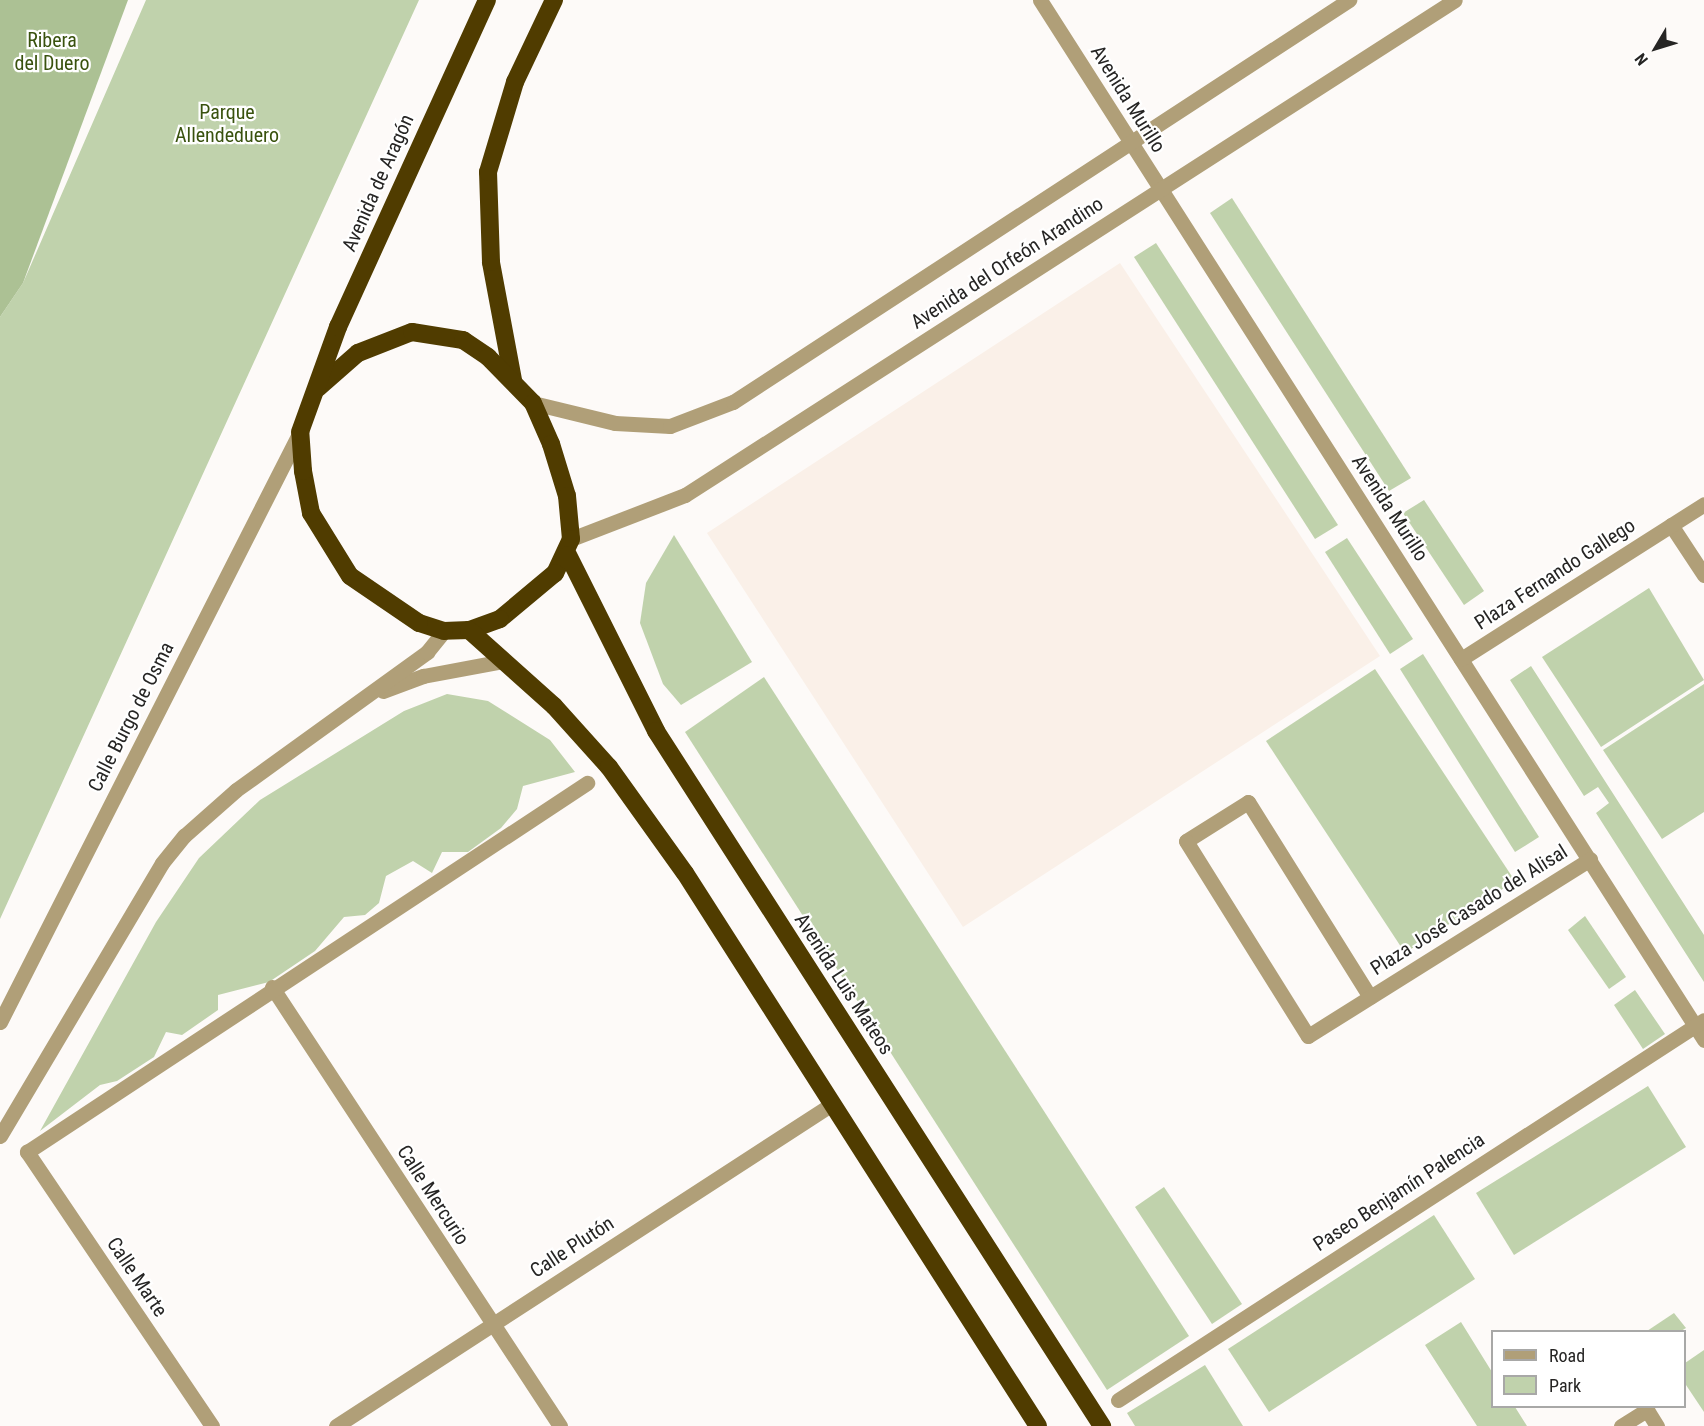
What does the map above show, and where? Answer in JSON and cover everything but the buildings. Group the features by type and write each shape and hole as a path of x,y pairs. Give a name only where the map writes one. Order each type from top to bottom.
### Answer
{"highway":[{"name":"Avenida de Aragón","path":"300,432 318,388 338,327 487,0"},
{"path":"513,380 491,262 488,172 515,82 554,0"},
{"path":"318,388 357,353 412,332 463,340 513,380 533,403"},
{"name":"Avenida Luis Mateos","path":"533,403 567,496 570,547 656,731 1102,1426"},
{"path":"300,432 311,513 350,576 389,606 444,631 469,630 500,619 537,592 570,547"},
{"path":"469,630 609,767 685,873 1038,1426"}],"street":[{"name":"Avenida Murillo","path":"1040,0 1590,859 1700,1023 1704,1040"},
{"name":"Avenida del Orfeón Arandino","path":"533,403 615,423 670,426 702,416 733,402 1348,0"},
{"name":"Avenida del Orfeón Arandino","path":"570,547 680,498 1455,0"},
{"name":"Calle Burgo de Osma","path":"0,1022 300,432"},
{"name":"Plaza Fernando Gallego","path":"1461,659 1704,504"},
{"path":"1671,525 1704,575"},
{"path":"0,1136 162,863 209,812 427,652 444,631"},
{"path":"360,700 423,676 503,661"},
{"path":"272,987 587,783"},
{"name":"Plaza José Casado del Alisal","path":"1370,997 1248,802 1186,841 1308,1036 1590,859"},
{"name":"Calle Marte","path":"212,1426 27,1152 272,987"},
{"name":"Calle Mercurio","path":"272,987 560,1426"},
{"name":"Paseo Benjamín Palencia","path":"1118,1400 1700,1023"},
{"name":"Calle Plutón","path":"336,1426 832,1104"},
{"path":"1621,1426 1647,1410 1657,1426"}],"shaded area":[{"path":"1120,263 1380,656 963,927 707,533"}],"green space":[{"name":"Ribera del Duero","path":"0,0 128,0 23,283 0,317"},
{"name":"Parque Allendeduero","path":"146,0 419,0 0,919 0,317 23,283"},
{"path":"1232,198 1411,478 1389,491 1210,213"},
{"path":"1156,243 1338,525 1315,539 1134,257"},
{"path":"1424,500 1484,591 1464,605 1403,513"},
{"path":"674,535 752,662 681,705 663,684 640,623 646,583"},
{"path":"1347,538 1413,639 1390,654 1325,552"},
{"path":"1649,588 1704,680 1601,747 1542,657"},
{"path":"1423,654 1539,837 1515,852 1400,669"},
{"path":"1531,666 1704,935 1704,982 1596,813 1609,803 1598,787 1584,796 1510,680"},
{"path":"1375,669 1515,881 1405,953 1266,741"},
{"path":"764,677 1189,1336 1107,1390 685,732"},
{"path":"1704,684 1704,812 1662,839 1603,750"},
{"path":"447,694 488,701 550,740 575,772 523,786 517,809 501,828 468,852 442,852 432,873 413,861 386,876 379,903 365,915 344,917 315,951 269,982 218,995 218,1010 182,1035 166,1032 154,1057 117,1081 100,1085 40,1131 156,922 199,858 260,800 404,711"},
{"path":"1585,916 1626,977 1609,989 1568,930"},
{"path":"1635,990 1665,1034 1643,1049 1614,1005"},
{"path":"1648,1086 1686,1147 1514,1255 1476,1193"},
{"path":"1164,1187 1242,1304 1212,1324 1135,1207"},
{"path":"1434,1215 1475,1279 1269,1412 1228,1349"},
{"path":"1674,1313 1686,1328 1683,1330 1648,1330"},
{"path":"1461,1322 1491,1370 1491,1408 1516,1408 1527,1426 1477,1426 1425,1345"},
{"path":"1704,1350 1704,1412 1686,1385 1686,1362"},
{"path":"1205,1365 1243,1426 1135,1426 1127,1413"}]}
